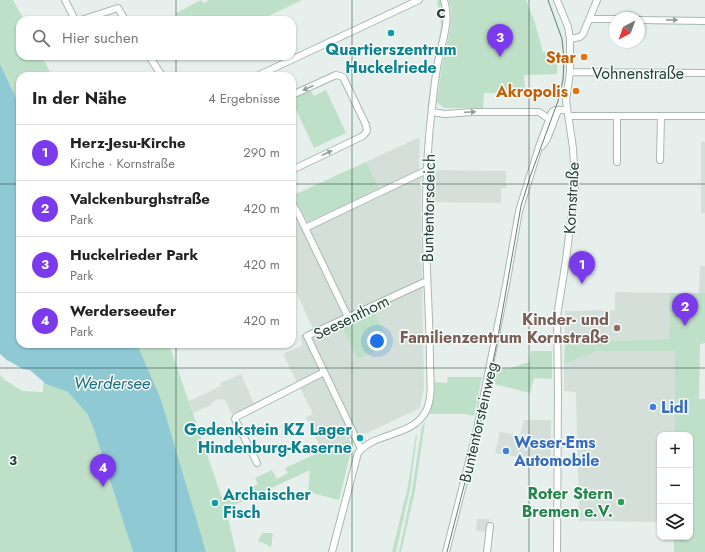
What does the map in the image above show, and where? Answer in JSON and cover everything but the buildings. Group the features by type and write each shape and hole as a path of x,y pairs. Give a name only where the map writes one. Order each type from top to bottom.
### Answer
{"street":[{"path":"65,0 73,16"},
{"path":"296,58 420,0"},
{"name":"Buntentorsdeich","path":"361,449 370,443 415,423 422,417 428,406 430,395 430,342 426,211 427,170 438,61 446,26 447,14 444,0"},
{"name":"Kornstraße","path":"557,0 567,25 570,39 570,72 567,91 568,113 573,148 575,187 557,316 557,552"},
{"path":"570,39 580,37 586,29 597,0"},
{"path":"93,16 118,8 123,16"},
{"path":"590,19 609,19"},
{"path":"645,20 705,21"},
{"path":"152,60 159,72"},
{"path":"266,72 291,60"},
{"name":"Vohnenstraße","path":"570,72 702,73"},
{"path":"296,93 336,75 342,77 366,125 367,131 363,136 296,168"},
{"path":"559,110 568,113 617,116 705,116"},
{"name":"Buntentorsteinweg","path":"446,552 475,440 519,212 529,176 549,119 552,112 559,110"},
{"name":"Buntentorsteinweg","path":"538,151 546,139 559,110"},
{"path":"432,112 444,114 473,112 539,112 549,119"},
{"path":"617,116 618,162"},
{"path":"660,160 661,116"},
{"path":"305,228 427,170"},
{"path":"296,211 348,317"},
{"name":"Seesenthom","path":"324,372 307,336 428,281"},
{"path":"257,463 235,419 236,417 324,372 361,449 358,453 332,552"},
{"path":"487,552 490,526"}],"shaded area":[{"path":"420,137 419,170 421,180 424,388 420,408 365,434 361,433 322,451 306,417 313,414 283,354 303,345 300,336 313,329 296,292 296,194"},
{"path":"701,142 705,142 705,213 701,213"},
{"path":"429,170 506,171 506,188 501,188 501,203 429,202"},
{"path":"700,266 705,266 705,293 699,293"},
{"name":"Kinder- und Familienzentrum Kornstraße","path":"615,292 670,293 669,339 565,342 565,311 615,310"},
{"path":"598,351 675,351 675,432 657,432 657,522 579,521 576,392 564,391 564,364"},
{"path":"241,374 255,406 236,416 231,412 225,400 219,399 211,403 211,405 193,413 189,401 221,386 220,383"},
{"path":"524,420 551,420 551,457 512,456 495,453 500,432 520,435"},
{"path":"477,519 489,519 488,532 476,531"}],"green space":[{"path":"0,0 13,0 22,16 16,16 16,60 44,60 50,72 16,72 16,98 0,64"},
{"path":"201,0 204,3 209,0 302,0 268,16 177,16 176,13"},
{"path":"438,0 441,0 443,8 442,35 430,107 427,108 441,27 440,12 437,3"},
{"path":"449,0 526,0 535,23 543,52 555,51 557,74 524,75 525,93 484,93 483,108 444,108 437,102 442,66 451,24 451,8"},
{"path":"310,90 314,96 326,90 346,133 314,148 296,110 296,97"},
{"path":"366,162 379,189 309,220 302,212 296,199 296,194"},
{"path":"670,293 705,293 705,343 700,344 699,399 705,399 705,552 674,552 674,540 693,540 693,432 675,432 675,351 598,351 564,364 565,342 669,339"},
{"path":"374,312 390,344 358,359 342,327"},
{"path":"138,348 170,348 223,501 258,484 255,478 272,470 277,479 288,473 285,468 349,439 352,447 339,500 308,492 310,470 226,509 236,552 206,552"},
{"path":"531,351 552,351 552,379 534,378 530,393 494,384 497,367 507,369 529,362"},
{"path":"0,375 22,391 43,392 43,382 68,392 88,415 133,552 0,552"},
{"path":"448,377 482,377 474,416 464,414 430,414 434,382 447,383"},
{"path":"425,422 415,491 401,552 399,552 412,490 422,426"},
{"path":"416,434 410,489 396,552 392,552 408,486"},
{"path":"262,533 273,533 271,548 268,545 258,541"}],"water":[{"name":"Werdersee","path":"0,64 16,98 16,348 139,348 161,400 206,552 133,552 88,415 68,392 46,384 30,370 23,369 7,360 0,354"}],"tram line":[{"path":"447,552 481,420 497,342 521,206 558,101 563,80 564,59 562,39 548,0"}],"place":[{"name":"Quartierszentrum Huckelriede","path":"391,33"},
{"name":"Huckelrieder Park","path":"500,57"},
{"name":"Star","path":"584,57"},
{"name":"Akropolis","path":"576,91"},
{"name":"Herz-Jesu-Kirche","path":"582,284"},
{"name":"Valckenburghstraße","path":"685,326"},
{"name":"Kinder- und Familienzentrum Kornstraße","path":"617,328"},
{"name":"Lidl","path":"653,407"},
{"name":"Gedenkstein KZ Lager Hindenburg-Kaserne","path":"360,438"},
{"name":"Weser-Ems Automobile","path":"506,451"},
{"name":"Werderseeufer","path":"103,487"},
{"name":"Roter Stern Bremen e.V.","path":"621,502"},
{"name":"Archaischer Fisch","path":"215,503"}]}
